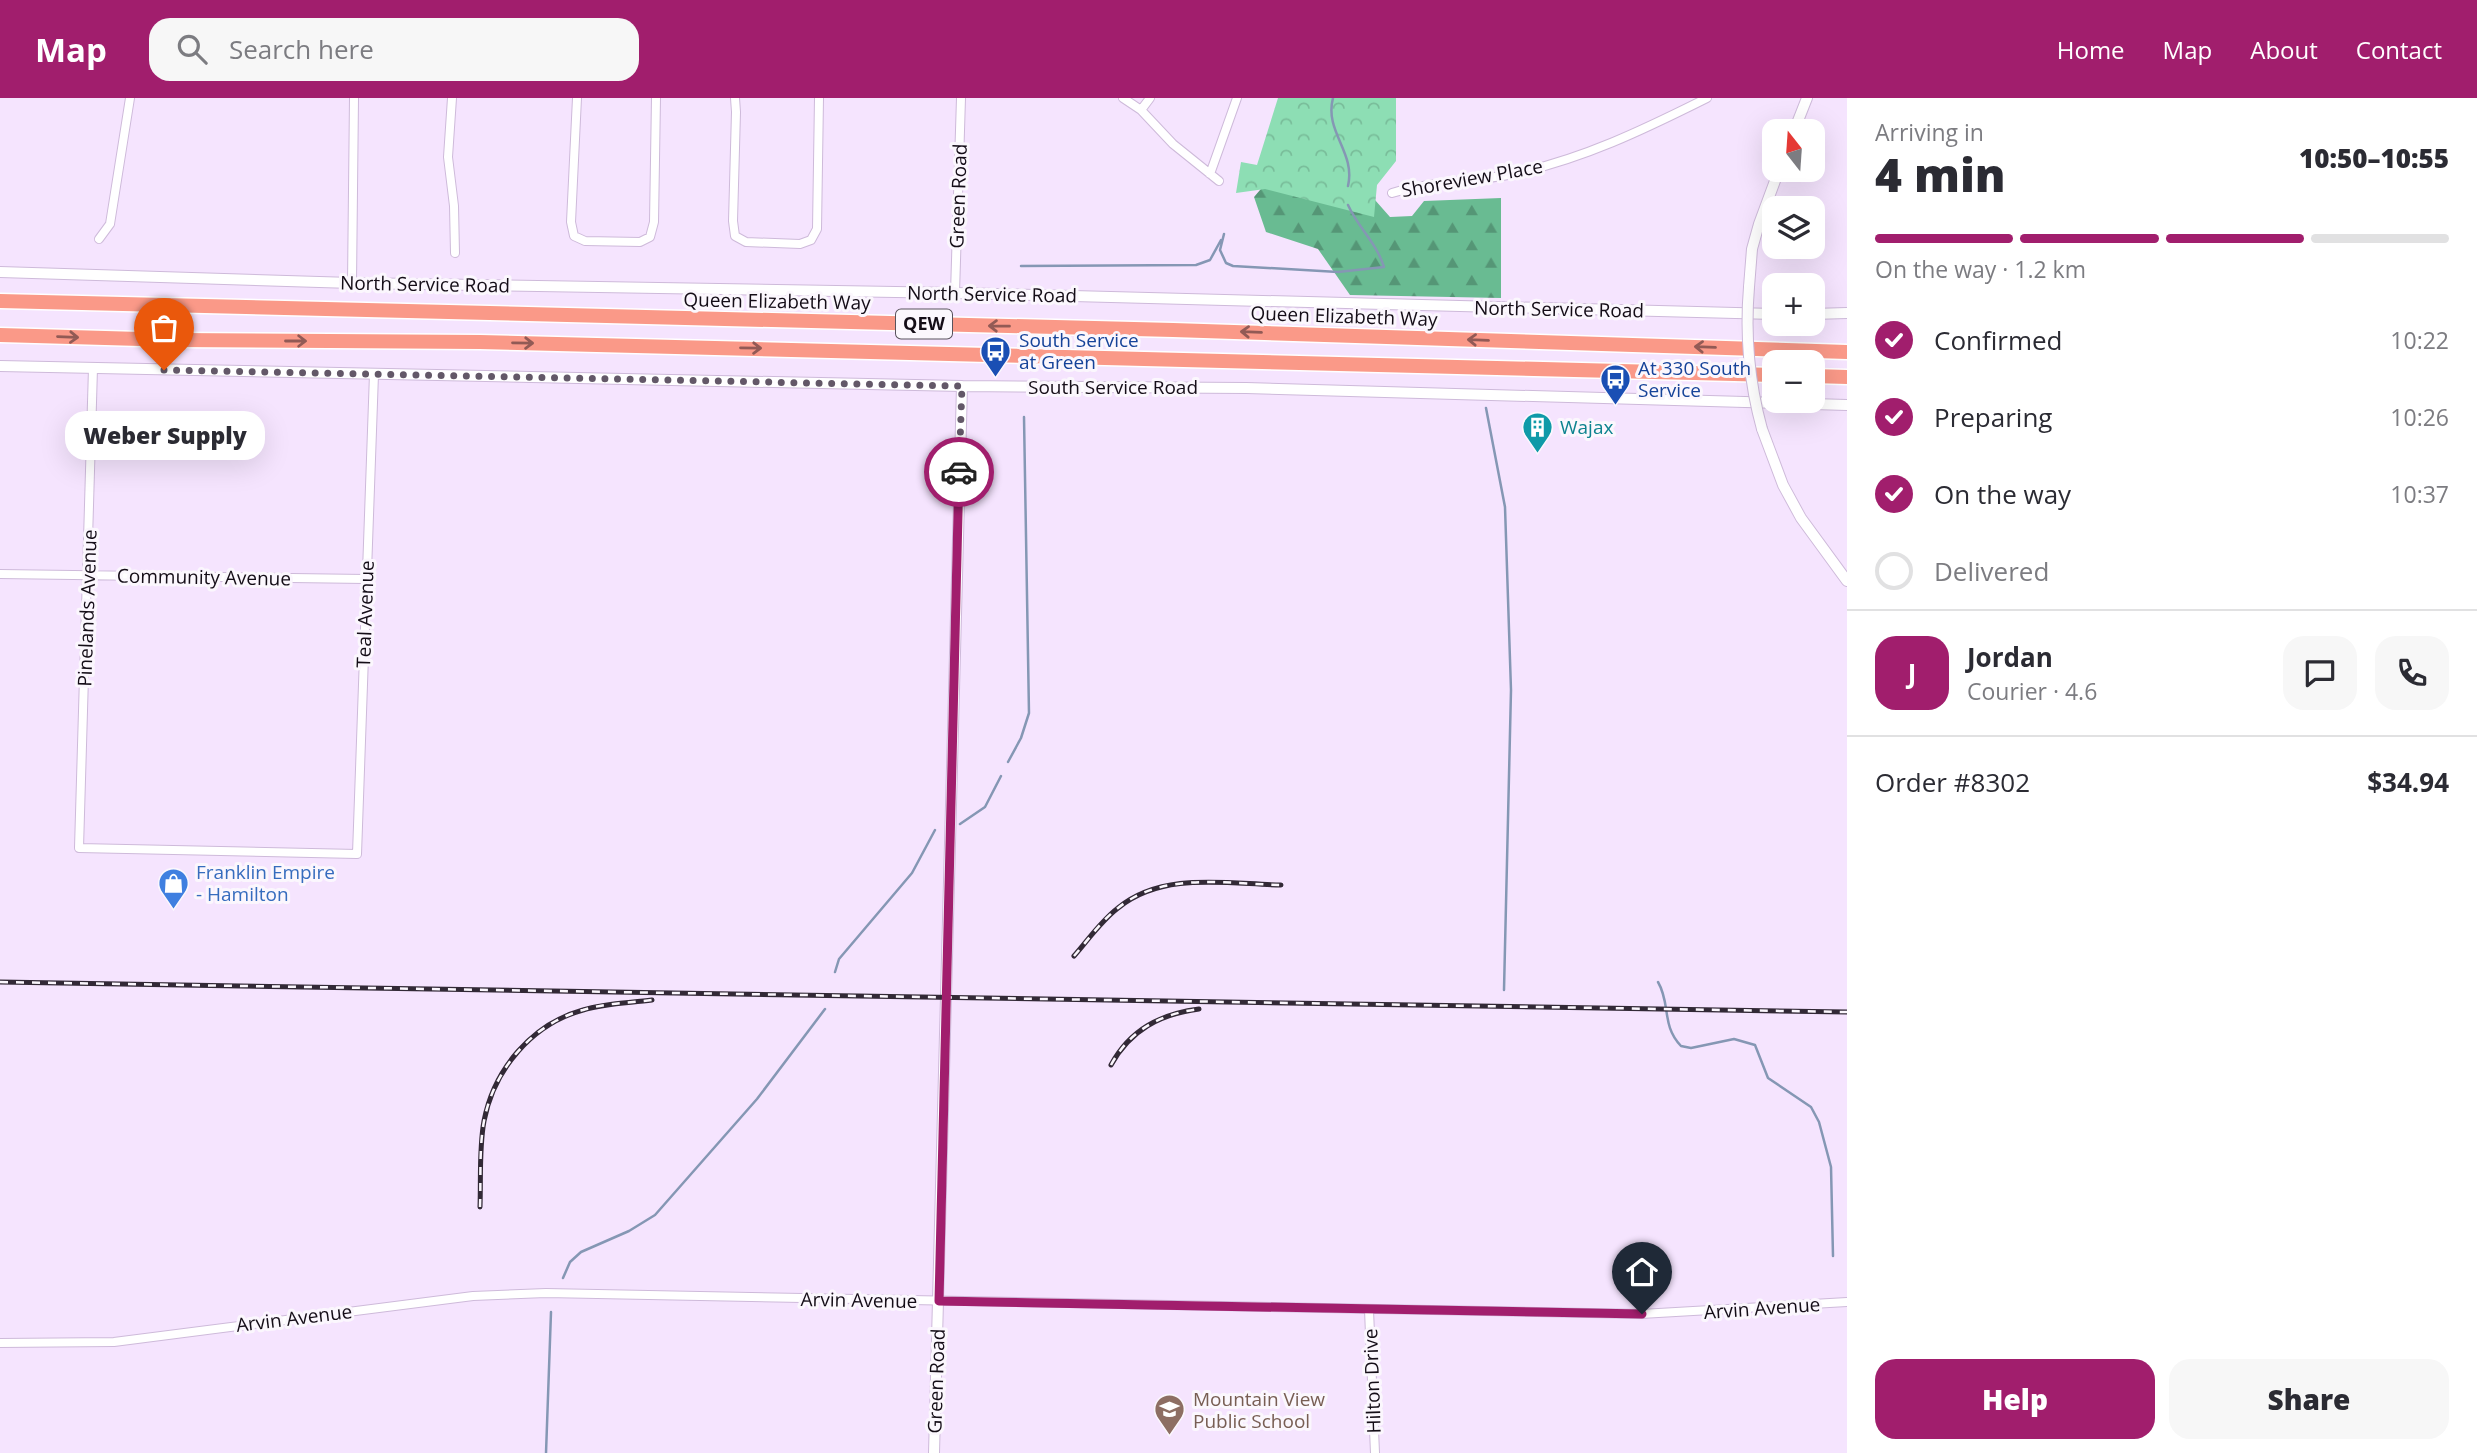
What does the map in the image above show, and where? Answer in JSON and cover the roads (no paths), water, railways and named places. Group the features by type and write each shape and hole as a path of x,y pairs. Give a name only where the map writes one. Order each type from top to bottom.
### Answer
{"highway":[{"name":"Queen Elizabeth Way","path":"0,302 1187,330 1847,352"},
{"name":"QEW","path":"0,335 175,340 480,342 1762,375"},
{"path":"1825,376 1847,377"}],"street":[{"path":"99,239 110,224 130,98"},
{"path":"352,283 354,98"},
{"path":"452,98 448,157 454,206 455,253"},
{"path":"577,98 571,222 574,236 584,241 640,242 650,237 654,222 656,98"},
{"path":"735,98 735,236 746,242 800,244 811,240 817,229 819,98"},
{"name":"Green Road","path":"955,293 961,98"},
{"path":"1123,98 1141,110 1173,144 1219,181"},
{"path":"1141,110 1150,98"},
{"path":"1210,174 1237,98"},
{"name":"Shoreview Place","path":"1392,192 1410,187 1510,174 1567,160 1621,140 1707,98"},
{"path":"1799,119 1807,98"},
{"path":"1775,182 1752,249 1747,324 1756,408 1783,485 1801,518 1847,581"},
{"name":"North Service Road","path":"0,272 352,283 955,293 1762,314"},
{"path":"1825,314 1847,313"},
{"name":"South Service Road","path":"0,366 962,386 1246,388 1847,405"},
{"name":"Pinelands Avenue","path":"93,368 79,848 357,853"},
{"name":"Teal Avenue","path":"357,853 374,374"},
{"name":"Green Road","path":"934,1453 962,386"},
{"name":"Community Avenue","path":"0,574 366,579"},
{"name":"Arvin Avenue","path":"0,1343 114,1342 473,1296 546,1293 1642,1314 1847,1301"},
{"name":"Hilton Drive","path":"1370,1310 1374,1453"}],"waterway":[{"path":"1333,98 1331,110 1348,163 1348,186"},
{"path":"1224,234 1220,250 1226,263 1233,266 1338,272 1384,267 1377,250 1348,205"},
{"path":"1021,266 1196,265 1210,260 1221,240"},
{"path":"1486,408 1505,507 1511,690 1504,990"},
{"path":"1008,762 1021,738 1029,713 1024,417"},
{"path":"960,824 985,807 1001,776"},
{"path":"835,972 839,959 912,873 935,830"},
{"path":"1658,982 1668,1022 1681,1046 1691,1048 1734,1039 1755,1045 1768,1078 1811,1107 1819,1122 1831,1167 1833,1256"},
{"path":"563,1278 570,1262 581,1252 629,1231 655,1215 757,1099 825,1009"},
{"path":"546,1453 551,1312"}],"railway":[{"path":"1074,956 1118,908 1136,896 1155,889 1196,882 1281,885"},
{"path":"0,982 1847,1012"},
{"path":"480,1207 484,1121 497,1084 518,1051 547,1026 583,1010 652,1000"},
{"path":"1111,1065 1137,1033 1171,1015 1199,1009"}],"place":[{"name":"Weber Supply","path":"164,370"},
{"name":"South Service at Green","path":"996,378"},
{"name":"At 330 South Service","path":"1615,406"},
{"name":"Wajax","path":"1537,454"},
{"name":"Franklin Empire - Hamilton","path":"173,910"},
{"name":"Mountain View Public School","path":"1170,1437"}]}
